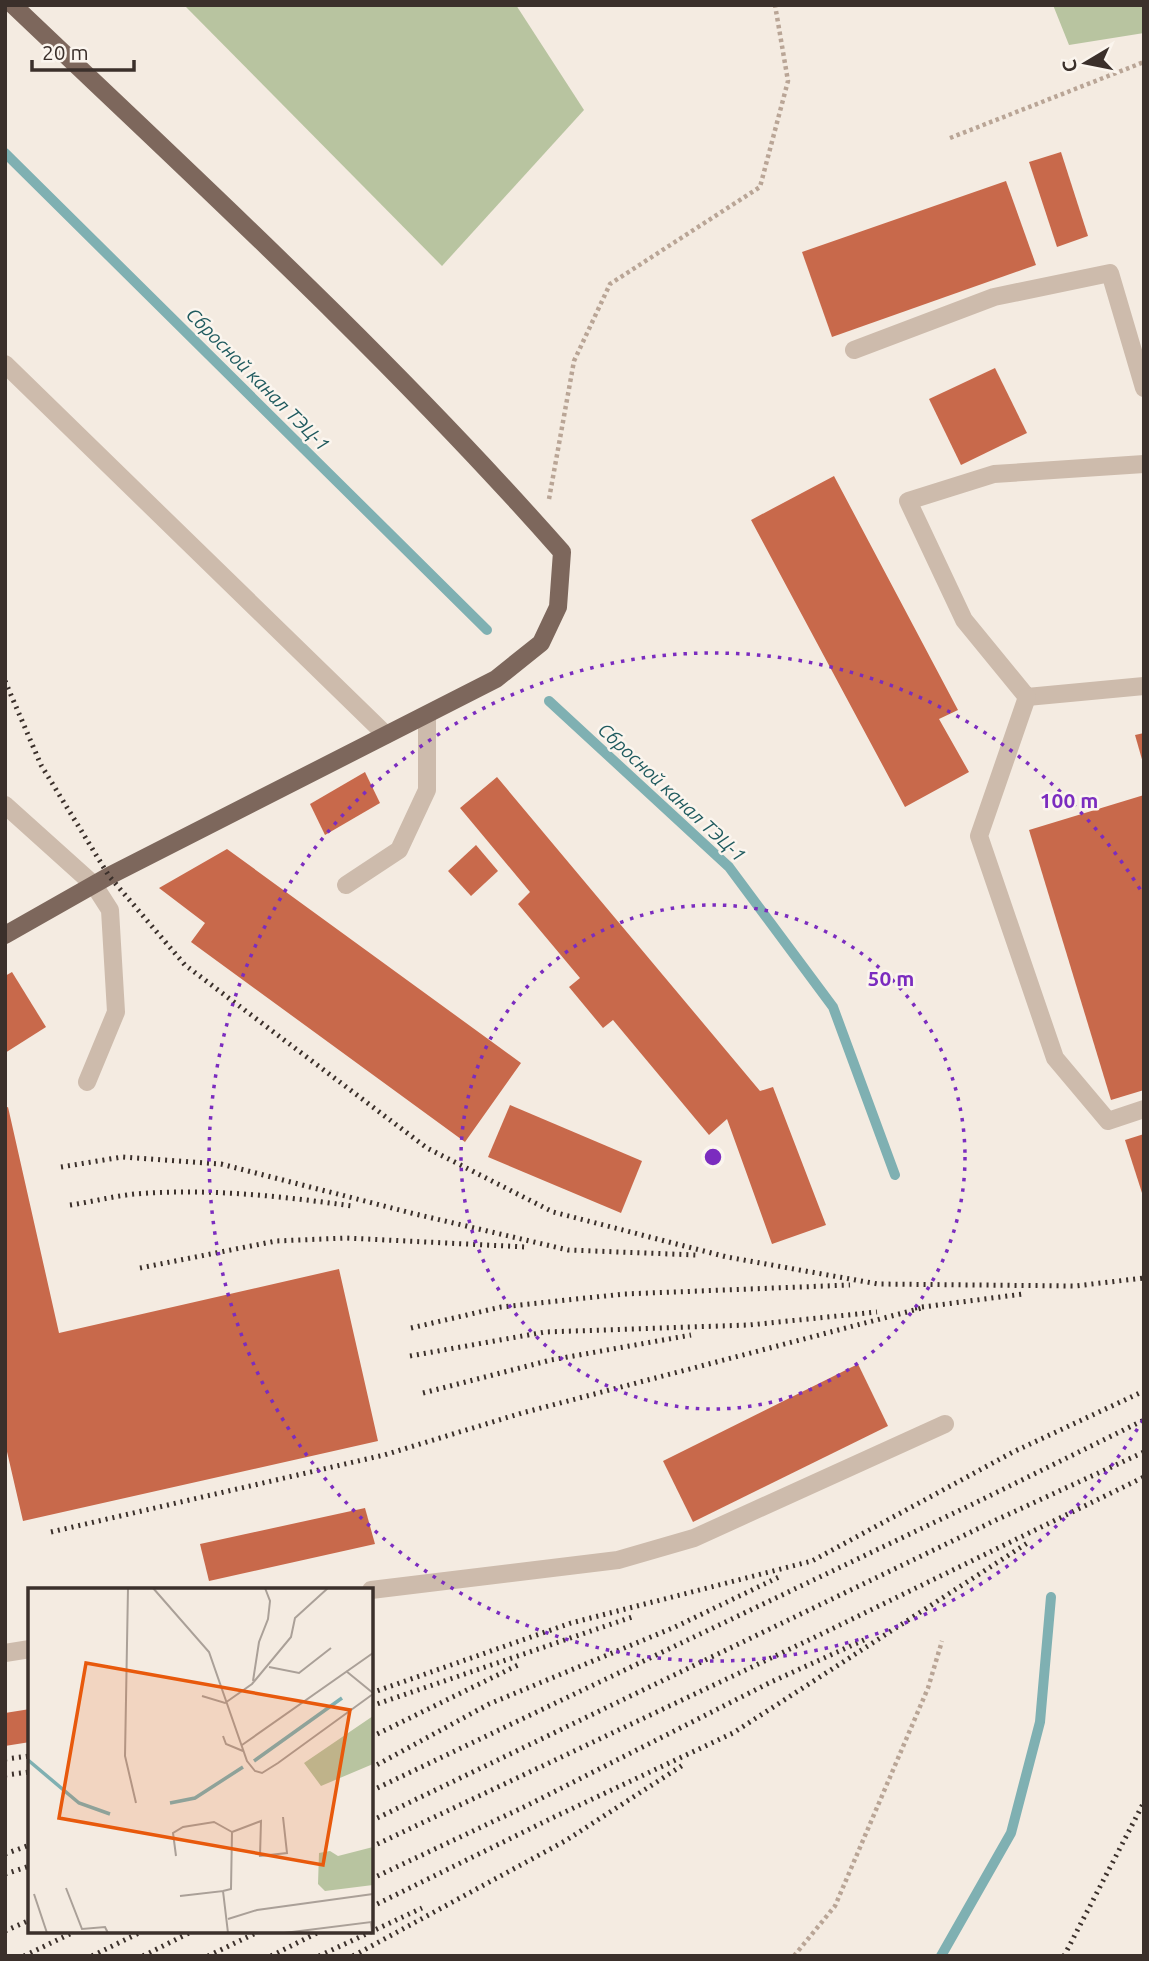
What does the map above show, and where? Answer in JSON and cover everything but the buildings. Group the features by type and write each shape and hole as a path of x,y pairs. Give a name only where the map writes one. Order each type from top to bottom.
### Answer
{"main road":[{"path":"5,935 94,885 496,679 541,643 558,607 562,552 474,455 298,276 13,5"}],"street":[{"path":"854,350 994,298 1110,273 1144,388"},
{"path":"5,364 386,735"},
{"path":"1027,697 964,620 908,501 994,474 1144,464"},
{"path":"1027,697 1144,686"},
{"path":"1027,697 979,836 1055,1058 1108,1121 1144,1109"},
{"path":"346,885 399,849 427,790 427,716"},
{"path":"5,805 94,885 110,910 116,1012 87,1082"},
{"path":"373,1590 618,1560 694,1538 944,1424"},
{"path":"5,1653 28,1649"}],"path":[{"path":"543,531 574,361 610,284 760,187 788,81 775,5"},
{"path":"950,138 1144,61"},
{"path":"794,1956 835,1906 928,1688 942,1641"}],"green space":[{"path":"184,5 516,5 584,110 442,266"},
{"path":"1053,5 1144,5 1144,33 1069,45"}],"waterway":[{"name":"Сбросной канал ТЭЦ-1","path":"5,153 487,630"},
{"name":"Сбросной канал ТЭЦ-1","path":"549,701 729,867 833,1007 895,1175"},
{"name":"Сбросной канал ТЭЦ-1","path":"941,1956 1011,1833 1040,1722 1051,1597"}],"railway":[{"path":"5,681 41,765 109,876 185,965 427,1148 553,1212 727,1257 878,1284 1075,1286 1144,1278"},
{"path":"61,1167 122,1157 221,1164 568,1250 696,1255"},
{"path":"70,1205 135,1194 189,1192 271,1196 352,1206"},
{"path":"140,1268 276,1241 346,1238 526,1247"},
{"path":"411,1328 501,1307 624,1294 850,1285"},
{"path":"915,1308 1023,1294"},
{"path":"51,1532 384,1455 522,1413 922,1308"},
{"path":"410,1356 545,1332 749,1325 877,1312"},
{"path":"423,1393 551,1360 691,1335"},
{"path":"373,1692 571,1623 812,1561 1013,1452 1144,1391"},
{"path":"373,1790 1144,1420"},
{"path":"373,1820 996,1520 1144,1452"},
{"path":"373,1846 809,1640 1144,1477"},
{"path":"373,1906 733,1733 1029,1542"},
{"path":"373,1767 489,1704 675,1627 781,1576"},
{"path":"373,1705 635,1616"},
{"path":"373,1878 526,1806 771,1682 866,1639"},
{"path":"373,1736 520,1664"},
{"path":"5,1759 28,1756"},
{"path":"353,1956 565,1841 683,1765"},
{"path":"5,1775 28,1772"},
{"path":"1064,1956 1144,1802"},
{"path":"5,1854 28,1846"},
{"path":"5,1874 28,1867"},
{"path":"373,1931 422,1908"},
{"path":"5,1931 28,1921"},
{"path":"24,1956 72,1933"},
{"path":"92,1956 139,1933"},
{"path":"143,1956 189,1933"},
{"path":"208,1956 256,1933"},
{"path":"271,1956 317,1933"},
{"path":"319,1956 368,1933"}]}
